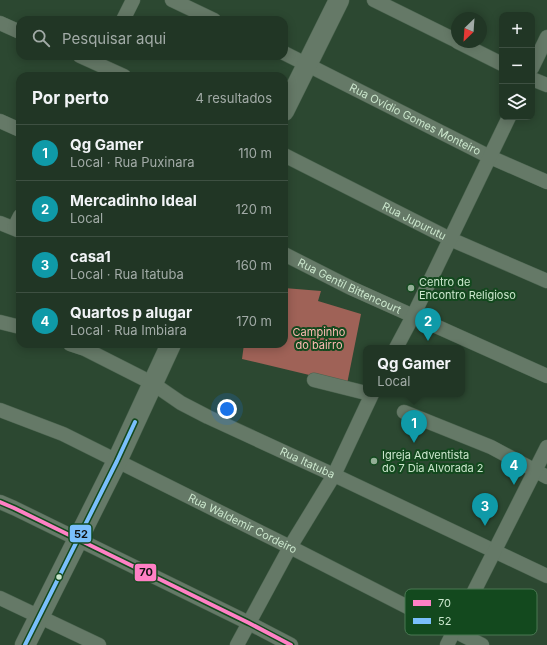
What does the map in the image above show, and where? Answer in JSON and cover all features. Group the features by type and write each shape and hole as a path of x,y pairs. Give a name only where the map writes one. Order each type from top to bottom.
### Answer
{"street":[{"path":"124,16 133,0"},
{"path":"172,0 206,16"},
{"path":"288,103 339,0"},
{"path":"374,0 451,38"},
{"path":"0,23 16,30"},
{"path":"535,62 547,37"},
{"path":"470,48 499,62"},
{"name":"Rua Ovídio Gomes Monteiro","path":"288,55 490,157 547,182"},
{"path":"88,60 115,72"},
{"path":"535,80 547,85"},
{"path":"398,345 508,120"},
{"path":"0,121 16,128"},
{"name":"Rua Jupurutu","path":"288,157 450,239 547,281"},
{"path":"0,223 16,225"},
{"name":"Rua Gentil Bittencourt","path":"288,256 351,288 547,376"},
{"path":"0,322 16,326"},
{"name":"Rua Itatuba","path":"81,348 152,383 181,403 208,417 547,576"},
{"path":"25,645 117,461 169,348"},
{"path":"314,380 363,392"},
{"path":"237,645 290,547 334,475 370,397"},
{"name":"Rua Waldemir Cordeiro","path":"0,410 63,434 405,606"},
{"path":"404,412 491,447 541,474"},
{"path":"475,589 528,484 541,474 547,447"},
{"path":"0,502 291,645"},
{"path":"0,598 39,615 99,645"},
{"path":"447,645 452,635"},
{"name":"Rua Waldemir Cordeiro","path":"462,635 482,645"}],"green space":[{"name":"Campinho do bairro","path":"288,288 321,291 318,301 361,314 347,384 242,359 243,348 288,348"}],"transit line":[{"name":"52","path":"25,645 135,422"},
{"name":"70","path":"0,502 249,623 291,645"}],"place":[{"name":"Centro de Encontro Religioso","path":"411,288"},
{"name":"Mercadinho Ideal","path":"428,341"},
{"name":"Qg Gamer","path":"414,443"},
{"name":"Igreja Adventista do 7 Dia Alvorada 2","path":"374,461"},
{"name":"Quartos p alugar","path":"514,485"},
{"name":"casa1","path":"485,526"}]}
